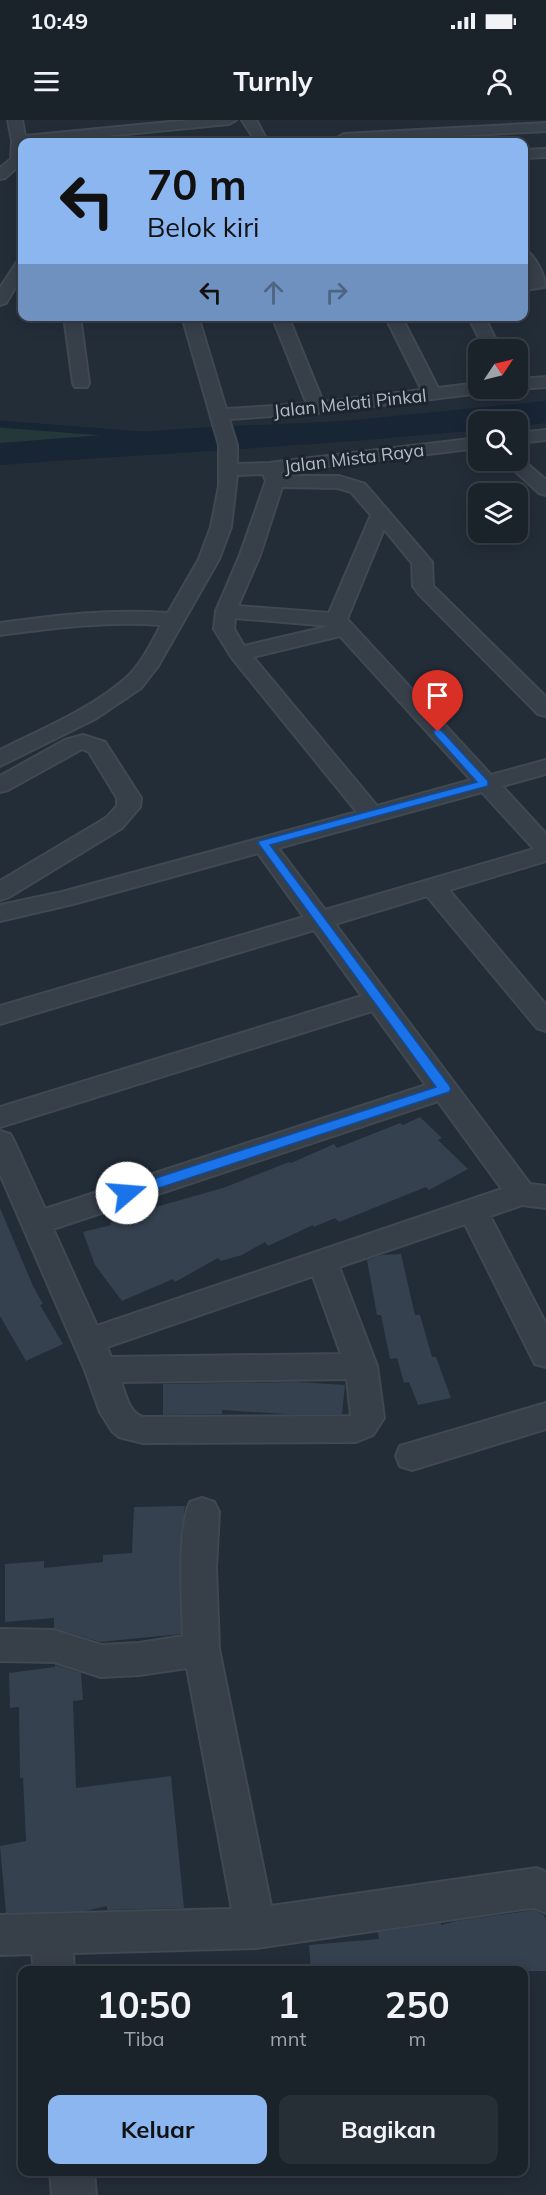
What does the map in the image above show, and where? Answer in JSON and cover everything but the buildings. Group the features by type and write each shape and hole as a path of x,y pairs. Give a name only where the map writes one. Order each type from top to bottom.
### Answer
{"street":[{"path":"15,120 18,138"},
{"path":"49,138 229,120"},
{"path":"249,120 260,138"},
{"path":"342,137 546,127"},
{"path":"528,154 546,153"},
{"path":"0,176 18,166"},
{"path":"528,256 546,256"},
{"path":"0,267 18,267"},
{"path":"528,267 536,288"},
{"path":"18,273 0,301 18,303"},
{"path":"73,321 81,383"},
{"path":"0,759 87,714 133,683 151,662 209,559 222,527 229,470 228,445 191,321"},
{"path":"282,321 317,408"},
{"path":"396,321 433,394"},
{"path":"479,321 488,339"},
{"path":"528,383 546,382"},
{"name":"Jalan Melati Pinkal","path":"220,420 468,390"},
{"path":"528,437 546,435"},
{"name":"Jalan Mista Raya","path":"229,470 272,474 468,445"},
{"path":"525,471 546,489"},
{"path":"371,814 239,654 227,637 224,628 226,612 250,555 272,474 351,484 358,488 422,562 423,586 426,590 546,709"},
{"path":"340,625 380,515"},
{"path":"226,612 340,625 546,848"},
{"path":"0,629 81,618 124,615 173,620"},
{"path":"239,654 340,625"},
{"path":"0,785 83,742 97,747 129,798 128,807 114,823 0,892"},
{"path":"0,913 64,899 546,766"},
{"path":"88,1341 473,1210 533,1196 444,1089 263,843"},
{"path":"0,1015 546,853"},
{"path":"433,887 546,1022"},
{"path":"0,1117 379,1000"},
{"path":"37,1223 444,1089"},
{"path":"0,1141 101,1370 116,1412 131,1428 143,1430 356,1429 362,1426 368,1418 361,1366 322,1261"},
{"path":"473,1210 546,1355"},
{"path":"101,1370 361,1366"},
{"path":"412,1456 546,1416"},
{"path":"202,1512 199,1568 201,1649 256,1928"},
{"path":"0,1645 9,1643 54,1646 101,1661 139,1659 201,1649"},
{"path":"0,1935 52,1952 256,1928 524,1889 537,1888 546,1893"},
{"path":"72,2176 74,2195"}],"shaded area":[{"path":"0,424 185,437 216,431 226,445 185,441 0,454"}],"waterway":[{"path":"0,454 193,439 343,432 546,412"},
{"path":"0,424 193,439 0,454"}],"route":[{"path":"127,1193 444,1089 263,843 484,783 438,732"}]}
